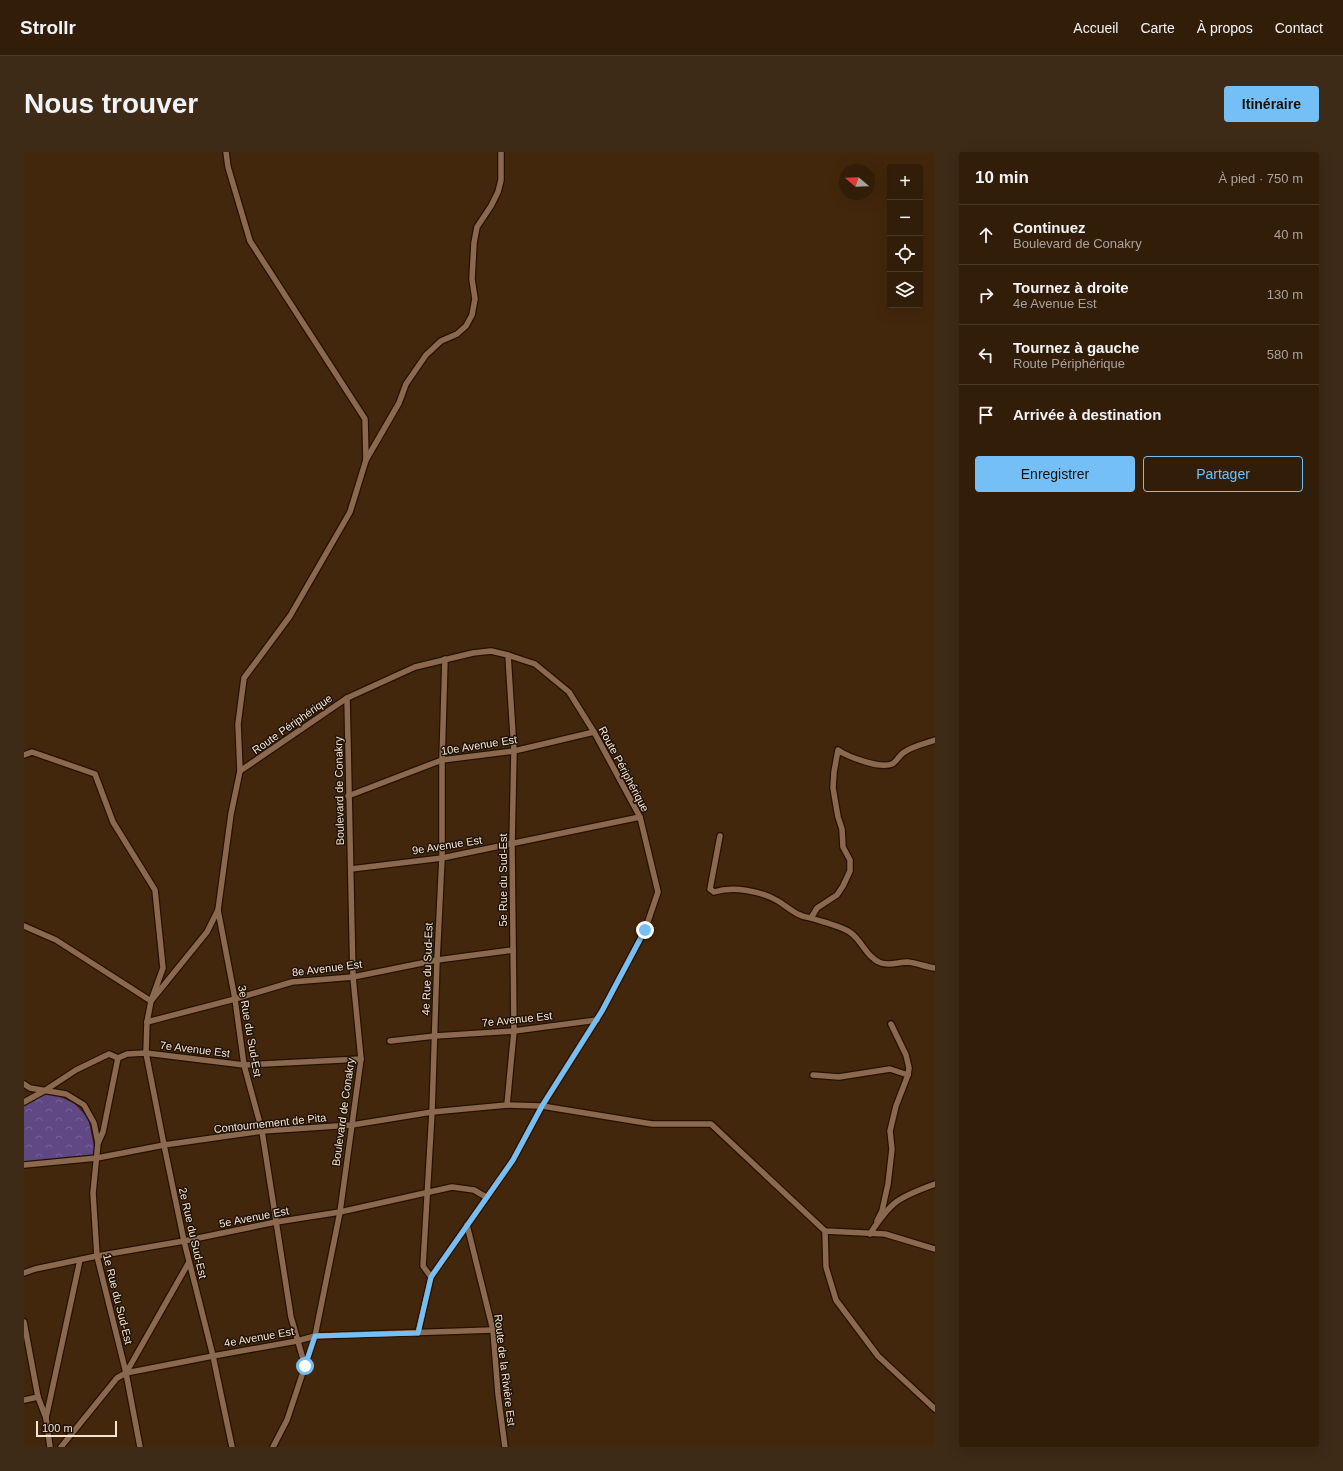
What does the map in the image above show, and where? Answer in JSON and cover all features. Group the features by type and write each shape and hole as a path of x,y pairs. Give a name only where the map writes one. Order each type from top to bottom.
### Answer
{"street":[{"path":"226,152 228,167 250,241 365,418 366,460"},
{"path":"24,926 56,940 151,1001 207,932 218,910 231,814 240,771 238,724 244,678 290,616 350,512 366,460 399,403 406,384 426,355 441,341 458,334 466,326 472,315 475,299 472,279 474,244 477,227 491,206 498,192 501,180 501,152"},
{"name":"Route Périphérique","path":"240,771 347,698 415,667 473,653 491,652 508,655 535,664 569,692 594,732 640,817 658,892 645,930 597,1020 542,1106 513,1160 431,1277 418,1333"},
{"name":"5e Rue du Sud-Est","path":"507,1105 514,1031 512,844 514,751 508,655"},
{"name":"4e Rue du Sud-Est","path":"431,1277 424,1266 426,1194 432,1112 435,1036 436,960 442,858 442,760 445,659"},
{"name":"Boulevard de Conakry","path":"274,1447 287,1420 315,1336 340,1212 361,1059 353,977 347,698"},
{"name":"10e Avenue Est","path":"348,796 442,760 514,751 594,732"},
{"path":"811,918 817,908 837,895 850,871 850,860 844,847 842,828 838,817 833,788 838,750 850,757 883,766 893,764 902,753 916,745 935,740"},
{"name":"2e Rue du Sud-Est","path":"24,755 32,752 95,774 113,822 154,890 163,968 151,1001 147,1022 146,1053 184,1242 213,1356 232,1447"},
{"name":"9e Avenue Est","path":"351,869 442,858 640,817"},
{"path":"720,836 710,889 714,892 722,890 738,890 777,900 794,912 806,918 811,918 850,932 856,937 860,944 872,957 880,963 891,965 909,962 935,968"},
{"name":"3e Rue du Sud-Est","path":"218,910 235,999 244,1065 262,1131 291,1317 305,1366"},
{"name":"8e Avenue Est","path":"147,1022 235,999 292,982 353,977 436,960 513,950"},
{"name":"7e Avenue Est","path":"390,1041 435,1036 514,1031 597,1020"},
{"path":"878,1222 886,1197 890,1173 892,1149 890,1131 896,1106 908,1075 909,1068 906,1055 891,1024"},
{"name":"7e Avenue Est","path":"44,1091 76,1070 109,1054 118,1058 127,1054 146,1053 244,1065 361,1059"},
{"path":"98,1143 103,1132 118,1058"},
{"path":"813,1075 839,1077 890,1069 908,1075"},
{"name":"1e Rue du Sud-Est","path":"24,1084 30,1088 66,1094 84,1105 94,1123 98,1143 93,1193 97,1256 126,1373 140,1447"},
{"path":"24,1102 44,1091"},
{"name":"Contournement de Pita","path":"24,1165 97,1158 164,1145 262,1131 352,1125 432,1112 507,1105 542,1106 652,1124 711,1124 825,1232"},
{"path":"870,1234 887,1208 902,1197 935,1184"},
{"name":"5e Avenue Est","path":"24,1273 35,1269 97,1256 184,1242 276,1222 340,1212 452,1187 474,1190 486,1197"},
{"name":"Route de la Rivière Est","path":"467,1225 493,1330 498,1394 505,1447"},
{"path":"935,1248 885,1234 825,1232 826,1267 836,1300 878,1356 935,1409"},
{"path":"46,1418 80,1260"},
{"path":"61,1447 117,1378 126,1373 189,1262"},
{"path":"24,1322 38,1397 46,1418 50,1447"},
{"name":"4e Avenue Est","path":"126,1373 213,1356 297,1342 315,1336 493,1330"},
{"path":"24,1400 38,1397"}],"green space":[{"path":"53,1094 74,1103 88,1118 95,1152 91,1156 24,1163 24,1104 38,1096"}],"route":[{"path":"305,1366 315,1336 418,1333 431,1277 513,1160 542,1106 602,1011 645,930"}]}
